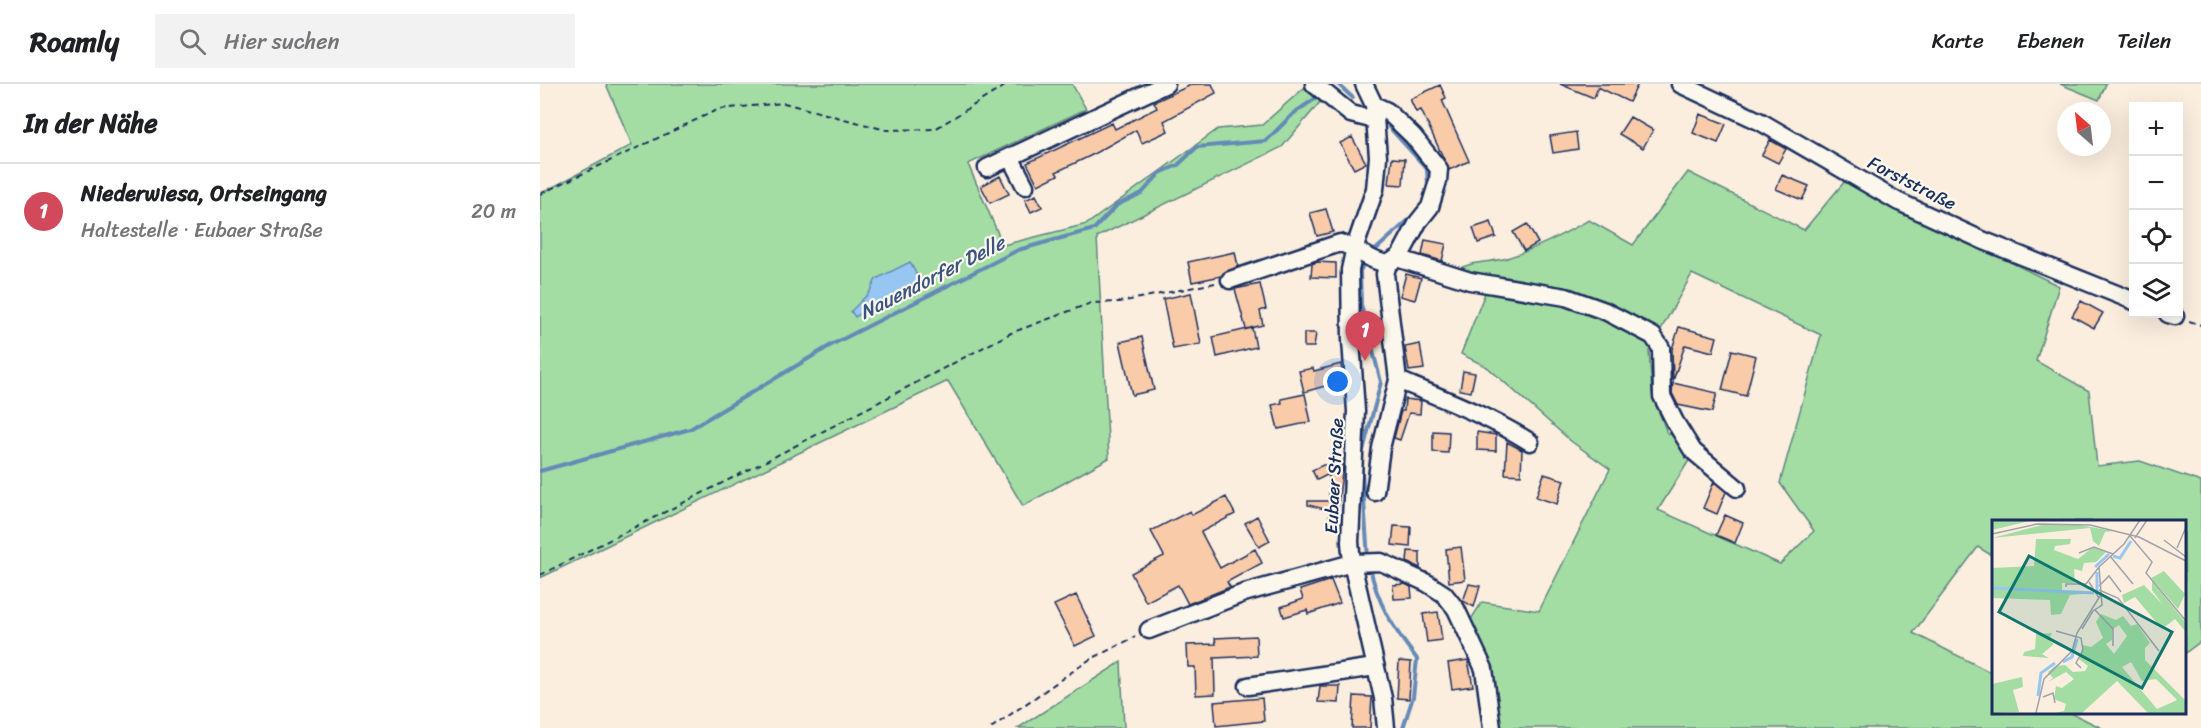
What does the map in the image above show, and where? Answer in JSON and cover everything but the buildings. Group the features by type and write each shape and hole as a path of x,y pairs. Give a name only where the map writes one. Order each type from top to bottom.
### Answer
{"street":[{"path":"987,168 1166,84"},
{"path":"1314,84 1351,114 1387,111 1413,135 1438,169 1438,181 1430,207 1385,274 1398,380 1381,448 1375,492"},
{"name":"Eubaer Straße","path":"1365,84 1375,112 1378,157 1375,189 1363,253 1350,270 1351,340 1356,411 1352,476 1375,667 1386,728"},
{"name":"Forststraße","path":"1680,84 1761,122 1897,201 1992,244 2129,298"},
{"path":"1010,158 1024,186"},
{"path":"1230,280 1325,246 1340,243 1363,253 1470,281 1566,297 1605,311 1653,336 1661,348 1662,396 1675,422 1693,451 1737,488"},
{"path":"1398,380 1469,408 1500,423 1530,442"},
{"path":"1149,630 1244,593 1363,562 1391,565 1444,594 1456,609 1484,669 1492,728"},
{"path":"1248,686 1375,667"}],"path":[{"path":"540,194 719,109 784,104 886,130 934,129 1008,84"},
{"path":"540,575 772,458 1011,333 1091,303 1120,302 1230,280"},
{"path":"991,728 1089,660 1149,630"}],"green space":[{"path":"606,84 1072,84 1086,109 968,164 1003,245 1087,224 1218,129 1262,125 1304,88 1321,101 1282,147 1097,237 1109,458 1023,506 948,381 540,578 540,194 632,145"},
{"path":"2060,84 2106,84 2099,100"},
{"path":"1688,172 1804,230 1845,181 2059,286 2036,361 2089,391 2097,466 2140,461 2201,482 2201,641 2186,652 2186,520 1992,520 1992,556 1978,547 1913,633 1992,673 1992,713 2071,713 2102,728 1484,728 1479,680 1464,630 1482,602 1539,611 1610,469 1572,442 1487,367 1461,354 1485,293 1452,285 1457,270 1463,267 1501,260 1518,254 1589,220 1633,245","holes":["1692,274 1821,335 1780,483 1814,531 1780,564 1658,510 1698,446 1667,433 1652,393 1649,351"]},
{"path":"1121,662 1124,728 1018,728"}],"water":[{"path":"910,262 923,287 887,305 875,305 855,317 851,311 869,293 876,279"}],"waterway":[{"path":"1338,84 1353,98"},
{"name":"Nauendorfer Delle","path":"540,471 690,429 833,344 1018,250 1094,229 1117,205 1142,193 1160,173 1178,165 1197,147 1266,141 1294,113 1319,96"},
{"path":"1389,127 1427,169 1428,186"},
{"path":"1372,253 1413,216"},
{"path":"1365,261 1360,271 1361,305 1381,382 1361,458 1368,559"},
{"path":"1370,566 1377,592 1388,616 1417,659 1413,697 1403,728"}],"place":[{"name":"Niederwiesa, Ortseingang","path":"1365,361"}]}
